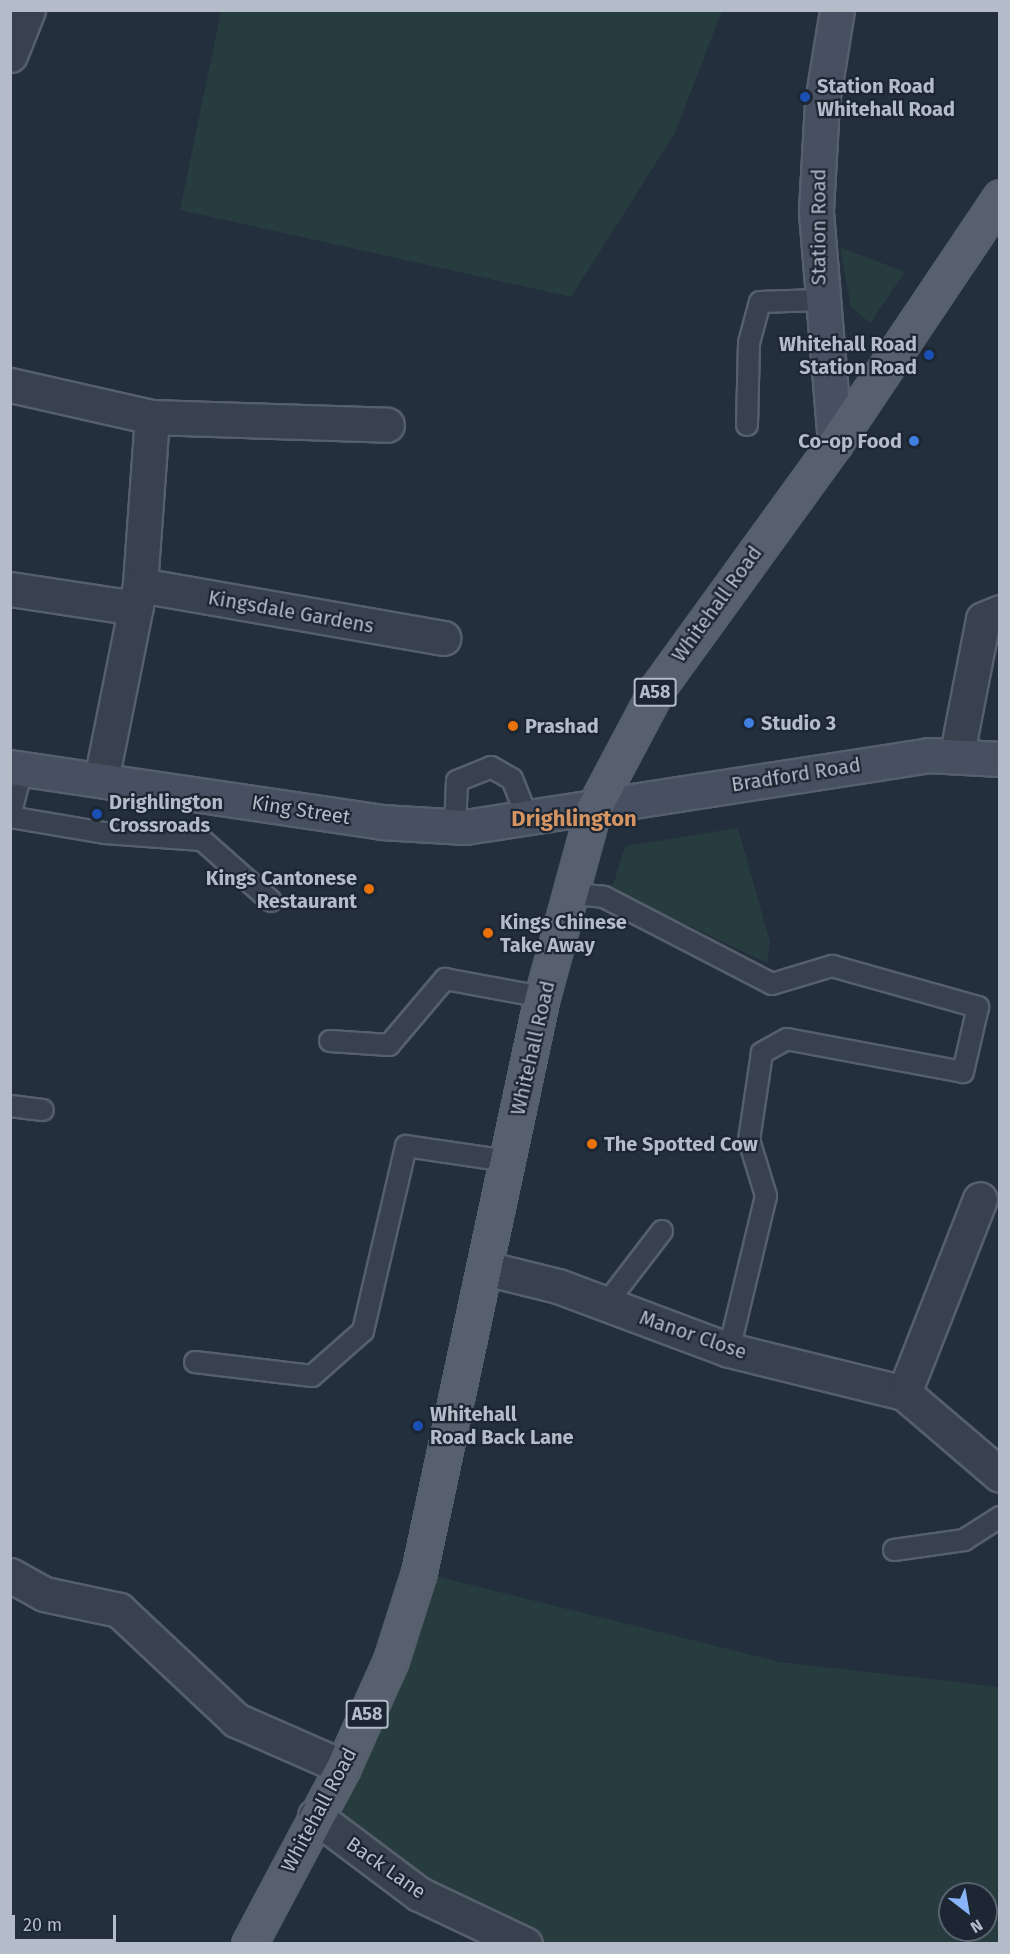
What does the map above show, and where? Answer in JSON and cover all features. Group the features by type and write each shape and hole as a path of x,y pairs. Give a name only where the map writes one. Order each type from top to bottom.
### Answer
{"main road":[{"name":"Station Road","path":"835,443 819,300 816,210 822,102 837,10"},
{"name":"Whitehall Road","path":"249,1944 343,1767 391,1660 419,1572 542,997 572,894 593,810 657,689 835,443 999,197"},
{"name":"Bradford Road","path":"593,810 737,783 957,753 999,759"},
{"name":"King Street","path":"16,768 381,822 455,826 593,810"}],"street":[{"path":"10,55 28,10"},
{"path":"10,385 152,417 387,424"},
{"path":"101,780 138,596 152,417"},
{"name":"Kingsdale Gardens","path":"10,588 138,596 443,638"},
{"path":"957,753 983,619 999,612"},
{"path":"904,1393 990,1200"},
{"name":"Manor Close","path":"484,1268 606,1304 729,1350 904,1393 999,1475"},
{"path":"10,1575 44,1594 119,1610 237,1720 343,1767"},
{"name":"Back Lane","path":"315,1816 419,1894 525,1944"}],"lane":[{"path":"747,425 750,343 760,302 819,300"},
{"path":"455,826 458,781 491,767 512,779 528,819"},
{"path":"16,768 10,816 105,833 202,840 271,901"},
{"path":"572,894 604,897 772,984 832,966 978,1007 963,1072 787,1039 762,1053 749,1140 766,1196 729,1350"},
{"path":"330,1041 389,1045 445,979 542,997"},
{"path":"10,1106 43,1110"},
{"path":"195,1362 312,1376 363,1330 406,1146 508,1161"},
{"path":"606,1304 662,1231"},
{"path":"894,1550 964,1540 999,1517"}],"green space":[{"path":"221,10 722,11 675,133 571,297 180,210"},
{"path":"840,247 905,272 870,323 851,307"},
{"path":"738,828 770,942 767,963 612,889 625,846"},
{"path":"419,1572 780,1662 999,1687 999,1943 525,1943 315,1816"}],"place":[{"name":"Station Road Whitehall Road","path":"805,97"},
{"name":"Whitehall Road Station Road","path":"929,355"},
{"name":"Co-op Food","path":"914,441"},
{"name":"Studio 3","path":"749,723"},
{"name":"Prashad","path":"513,726"},
{"name":"Drighlington Crossroads","path":"97,814"},
{"name":"Kings Cantonese Restaurant","path":"369,889"},
{"name":"Kings Chinese Take Away","path":"488,933"},
{"name":"The Spotted Cow","path":"592,1144"},
{"name":"Whitehall Road Back Lane","path":"418,1426"}],"district":[{"name":"Drighlington","path":"574,819"}]}
